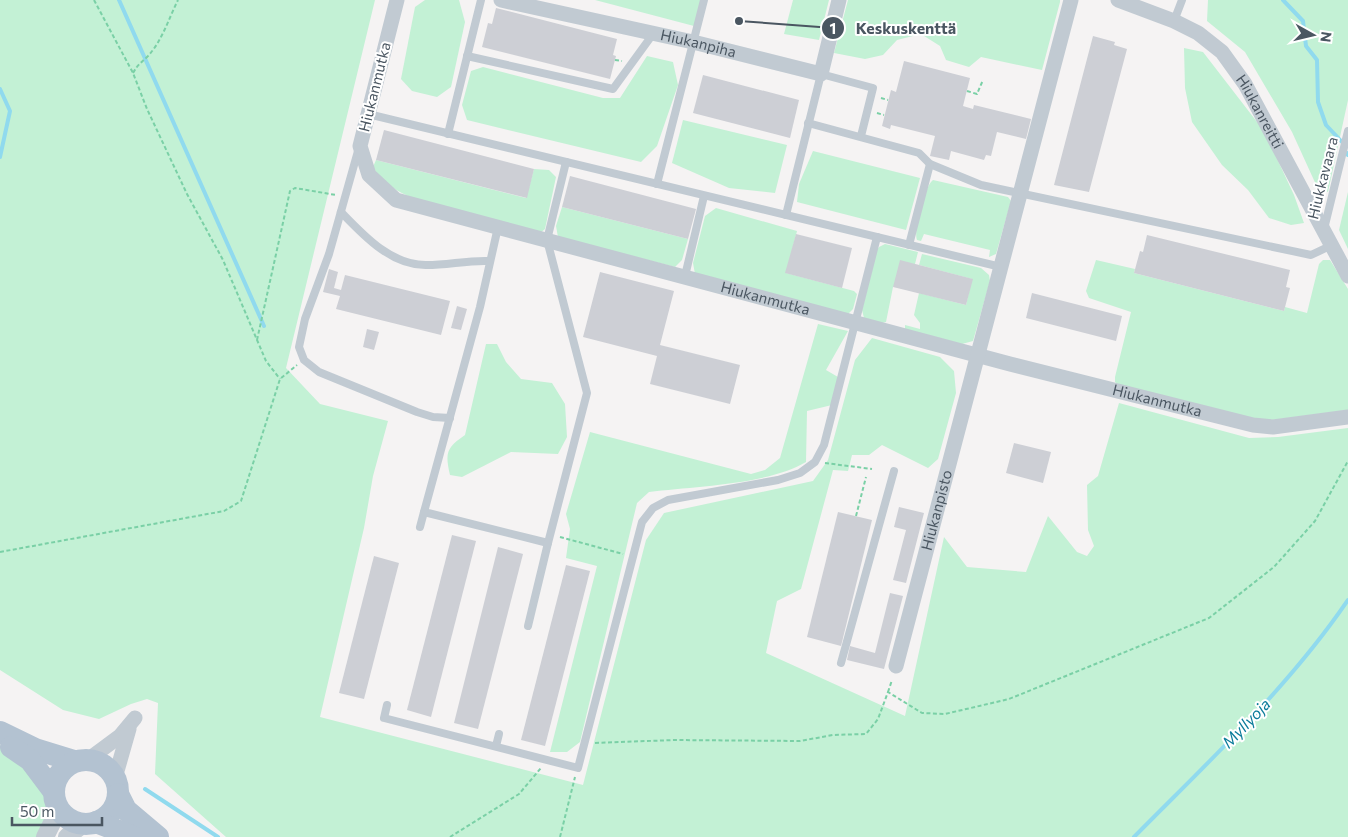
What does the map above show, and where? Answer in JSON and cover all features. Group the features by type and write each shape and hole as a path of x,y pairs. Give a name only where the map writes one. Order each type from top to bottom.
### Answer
{"main road":[{"path":"0,732 35,749 105,766 117,786 126,810 158,837"},
{"path":"0,739 30,760 68,819 82,828 134,837"},
{"path":"56,800 57,777 67,765 82,760"},
{"path":"82,828 108,815 113,809 117,786"}],"street":[{"name":"Hiukanmutka","path":"397,0 360,146 369,175 396,200 977,355 1253,425 1273,427 1348,417"},
{"path":"821,74 839,0"},
{"path":"977,355 1071,0"},
{"name":"Hiukanreitti","path":"1118,0 1174,21 1198,34 1222,52 1245,84 1348,276"},
{"name":"Hiukanpiha","path":"509,1 693,42 821,74"},
{"name":"Hiukanpisto","path":"895,670 977,355"},
{"path":"82,760 98,754 133,721 123,745 117,786"},
{"path":"45,837 54,819 56,800"}],"lane":[{"path":"448,134 481,0"},
{"path":"657,184 704,0"},
{"path":"1174,21 1182,0"},
{"path":"467,56 613,89 653,34"},
{"path":"786,216 821,74 874,88 861,136"},
{"path":"368,114 1000,267"},
{"path":"808,123 918,153 930,164 981,185 1311,255 1332,245"},
{"name":"Hiukkavaara","path":"1324,230 1348,131"},
{"path":"360,146 346,197 305,320 299,347 304,360 319,372 433,418 450,418"},
{"path":"528,626 587,393 547,240 566,162"},
{"path":"909,245 930,164"},
{"path":"685,276 704,196"},
{"path":"341,212 363,235 386,252 407,262 427,265 454,261 489,261"},
{"path":"420,527 480,307 498,227"},
{"path":"387,705 384,718 578,768 642,522 653,508 668,500 778,480 800,473 815,462 824,445 877,238"},
{"path":"841,663 894,470"},
{"path":"424,512 548,543"},
{"path":"496,746 500,734"}],"path":[{"path":"94,0 133,73 147,109 187,194 223,260 256,341 266,361 280,379"},
{"path":"133,73 141,60 148,56 161,35 178,0"},
{"path":"967,91 977,94 983,80"},
{"path":"883,98 888,100"},
{"path":"879,114 884,115"},
{"path":"256,341 290,190 295,188 346,197"},
{"path":"0,552 224,511 241,501 280,379 293,367"},
{"path":"888,692 922,713 945,714 1009,699 1209,618 1274,567 1315,521 1348,461"},
{"path":"815,462 872,469"},
{"path":"856,516 866,477"},
{"path":"551,534 632,556"},
{"path":"585,744 624,741 800,741 833,735 866,734 878,720 895,670"},
{"path":"450,837 519,794 549,759"},
{"path":"560,837 578,768"}],"green space":[{"path":"0,0 375,0 286,368 320,404 388,421 373,476 364,528 320,717 583,785 646,540 664,513 813,481 828,460 855,360 872,338 940,357 954,371 956,393 938,459 928,468 882,445 869,455 852,455 848,471 833,470 801,589 777,601 766,653 905,716 944,537 967,567 1026,572 1048,516 1077,552 1087,556 1094,546 1088,530 1087,485 1098,476 1119,403 1249,438 1278,437 1348,428 1348,837 226,837 155,774 158,703 147,699 131,704 99,719 63,710 0,670"},
{"path":"425,0 459,0 465,22 451,87 437,97 412,91 401,79 415,7"},
{"path":"595,0 701,0 694,26"},
{"path":"793,0 829,0 819,40 784,34"},
{"path":"848,0 1060,0 1060,2 1042,70 981,57 969,67 946,60 940,46 921,34 897,40 883,55 865,59 834,53"},
{"path":"1208,0 1348,0 1348,100 1328,192 1318,189 1292,132 1245,52 1207,21"},
{"path":"1184,48 1203,52 1264,131 1294,195 1304,223 1291,225 1269,218 1248,190 1222,165 1192,122 1185,88"},
{"path":"647,56 673,62 678,85 657,146 641,162 467,120 462,105 471,71 483,67 603,98 620,98"},
{"path":"683,120 787,145 775,193 729,188 672,163"},
{"path":"813,151 920,178 906,230 797,202 799,184"},
{"path":"376,160 526,198 534,169 549,170 556,177 545,229 540,233 419,201 387,184 373,167"},
{"path":"933,180 1008,197 1011,201 996,254 989,257 990,250 924,234 921,241 917,240 920,208"},
{"path":"1348,192 1348,249 1339,230"},
{"path":"562,207 688,239 682,260 675,267 558,237 556,226"},
{"path":"716,208 797,231 786,273 854,291 857,294 853,309 848,314 695,274 693,263 705,216"},
{"path":"885,244 918,252 915,264 893,287 886,322 882,323 864,318 862,310 877,250"},
{"path":"922,254 981,268 989,275 990,281 973,341 962,344 905,329 905,325 920,329 920,323 914,315 919,293 966,305 972,279 919,265"},
{"path":"1096,260 1135,269 1134,273 1284,311 1285,307 1307,313 1319,264 1323,260 1330,260 1348,289 1348,410 1265,421 1118,385 1115,382 1115,377 1131,312 1089,298 1086,291"},
{"path":"818,324 848,331 826,370 838,377 832,405 807,411 806,462 790,470 751,480 649,492 637,503 580,742 567,752 550,752 597,566 566,558 570,529 566,514 590,432 751,474 765,470 780,458"},
{"path":"486,344 497,344 506,362 521,379 552,383 565,404 567,437 558,454 511,452 462,477 450,475 448,452 465,435"},
{"path":"0,745 11,752 48,794 48,815 39,837 0,837"}],"building":[{"path":"496,8 617,39 613,55 616,56 610,79 482,47 488,23 492,24"},
{"path":"1093,36 1115,42 1114,45 1127,49 1089,192 1054,185"},
{"path":"904,61 970,78 963,106 973,109 974,105 1031,119 1026,139 997,132 991,156 986,155 984,160 951,151 949,160 930,156 935,136 891,125 890,129 882,126 891,90 896,92"},
{"path":"703,75 799,100 790,138 693,113"},
{"path":"384,130 534,169 527,198 376,160"},
{"path":"570,176 696,209 688,239 562,207"},
{"path":"796,234 852,248 842,288 785,273"},
{"path":"1147,235 1290,270 1286,287 1290,288 1284,311 1134,273 1140,251 1143,252"},
{"path":"900,260 973,279 966,305 893,287"},
{"path":"329,269 338,272 334,288 341,290 345,275 450,301 441,335 336,309 340,296 323,292"},
{"path":"600,272 674,291 660,345 740,365 730,404 650,384 657,356 583,337"},
{"path":"1032,293 1122,316 1116,341 1026,318"},
{"path":"457,306 467,309 461,330 451,328"},
{"path":"367,329 379,332 374,350 363,347"},
{"path":"1014,443 1051,452 1043,483 1006,473"},
{"path":"899,507 924,513 906,583 893,580 906,530 894,527"},
{"path":"838,512 872,520 841,646 807,637"},
{"path":"452,535 476,541 431,717 407,710"},
{"path":"498,547 523,554 478,729 454,723"},
{"path":"374,556 399,563 364,699 339,693"},
{"path":"566,565 590,571 545,746 521,740"},
{"path":"890,593 903,596 884,669 847,660 850,646 875,653"}],"waterway":[{"path":"119,0 264,326"},
{"name":"Myllyoja","path":"1283,0 1303,21 1306,46 1317,60 1318,102 1326,125 1342,142"},
{"path":"0,89 10,111 0,157"},
{"name":"Myllyoja","path":"1134,837 1274,694 1325,632 1348,600"},
{"path":"145,789 218,837"}],"place":[{"name":"Keskuskenttä","path":"739,21"}]}
